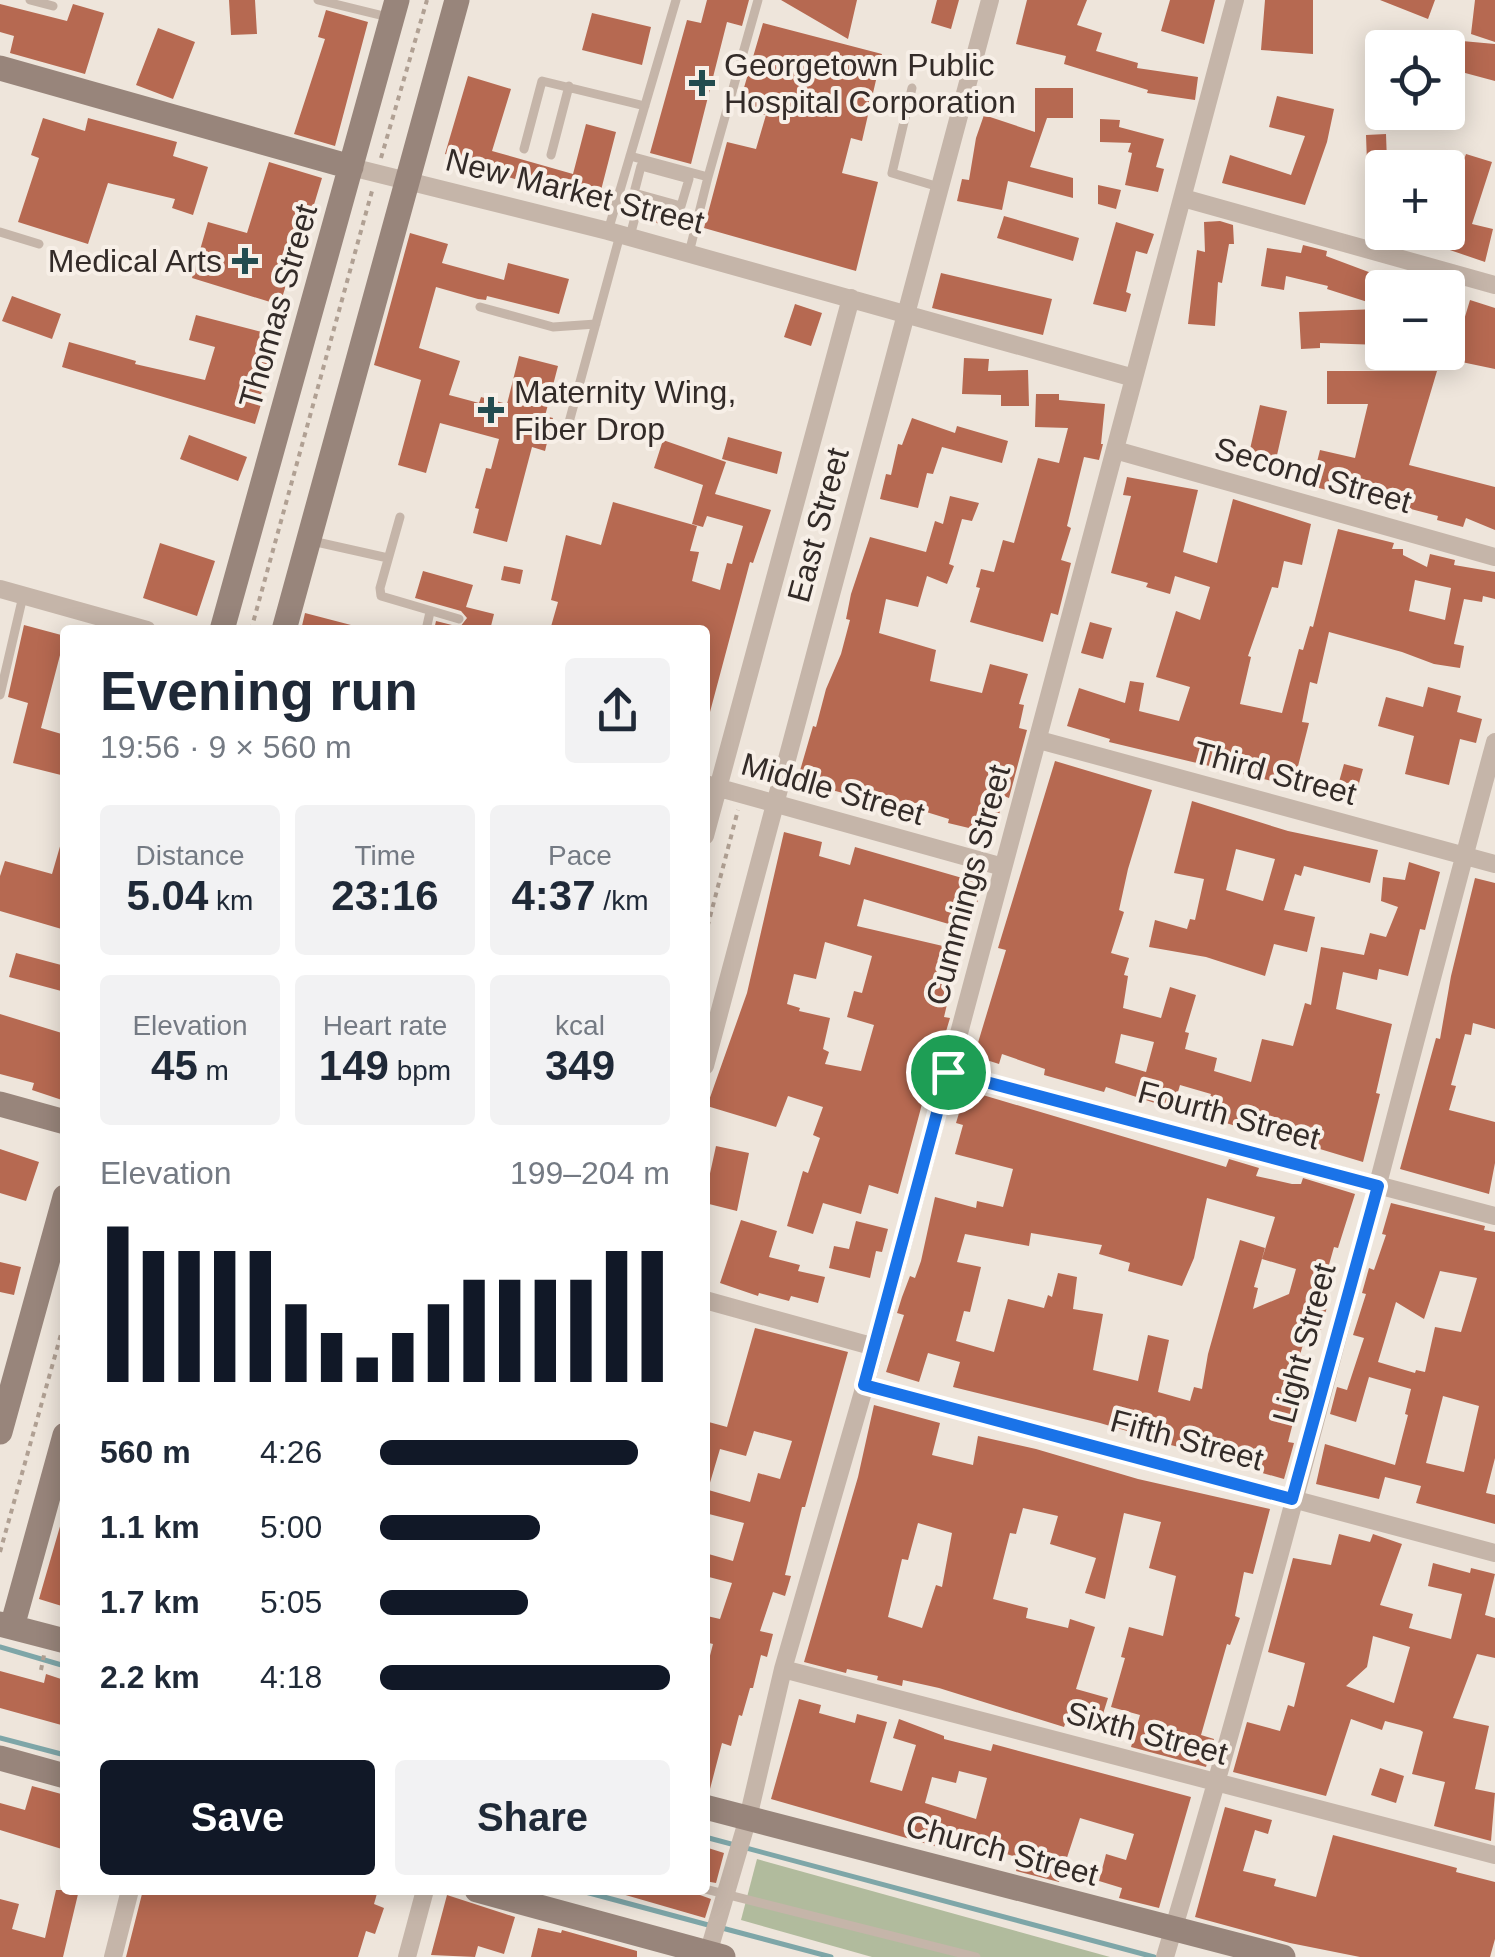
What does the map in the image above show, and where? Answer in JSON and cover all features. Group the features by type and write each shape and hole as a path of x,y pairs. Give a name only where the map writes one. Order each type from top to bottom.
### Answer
{"street":[{"path":"285,625 457,0"},
{"name":"East Street","path":"710,1047 990,0"},
{"name":"Cummings Street","path":"712,1956 717,1921 748,1818 783,1669 875,1347 1236,0"},
{"name":"Thomas Street","path":"223,625 394,9"},
{"name":"New Market Street","path":"0,68 350,168 619,235 1134,378"},
{"path":"1182,198 1495,285"},
{"name":"East Street","path":"712,786 851,298"},
{"name":"Second Street","path":"1114,450 1495,556"},
{"path":"0,589 130,625"},
{"name":"Third Street","path":"1039,740 1495,864"},
{"name":"Light Street","path":"1165,1957 1218,1782 1495,742"},
{"name":"Middle Street","path":"712,786 1003,867"},
{"name":"Fourth Street","path":"948,1072 1495,1216"},
{"path":"0,1104 60,1121"},
{"path":"0,1432 60,1214"},
{"path":"710,1301 875,1347"},
{"name":"Fifth Street","path":"864,1385 1495,1553"},
{"path":"60,1450 6,1626 60,1640"},
{"name":"Sixth Street","path":"783,1669 1495,1855"},
{"path":"0,1758 60,1775"},
{"name":"Church Street","path":"710,1808 1283,1957"},
{"path":"113,1957 129,1895"},
{"path":"407,1957 424,1895"},
{"path":"495,1895 712,1956"}],"lane":[{"path":"30,0 53,6"},
{"path":"318,0 394,9"},
{"path":"565,438 619,235 630,156 676,0"},
{"path":"689,254 758,0"},
{"path":"524,149 542,80 646,106"},
{"path":"551,155 569,86"},
{"path":"912,88 892,173 940,187"},
{"path":"630,156 708,177"},
{"path":"641,166 689,178 682,206 641,195 634,193 641,166"},
{"path":"619,235 641,195"},
{"path":"0,232 39,244"},
{"path":"480,307 553,328 596,324"},
{"path":"400,517 380,588 382,596 459,619"},
{"path":"309,540 388,558"},
{"path":"0,695 24,596"},
{"path":"427,625 430,612"},
{"path":"710,1890 976,1957"}],"path":[{"path":"252,625 426,0"},
{"path":"710,917 742,794"},
{"path":"0,1552 60,1338"}],"green space":[{"path":"757,1859 1110,1957 872,1957 741,1920"}],"building":[{"path":"229,0 255,0 257,34 231,35"},
{"path":"707,0 749,0 742,26 727,22 691,164 650,153 687,20 701,23"},
{"path":"781,0 857,0 848,39"},
{"path":"937,0 959,0 951,29 931,23"},
{"path":"1027,0 1087,0 1077,25 1102,33 1096,51 1138,63 1137,68 1198,77 1195,100 1147,93 1148,90 1064,64 1066,56 1016,44"},
{"path":"1170,0 1215,0 1204,44 1161,31"},
{"path":"1265,0 1313,0 1313,54 1261,50"},
{"path":"1380,0 1435,0 1428,19"},
{"path":"1475,0 1495,0 1495,42 1471,34"},
{"path":"0,4 67,21 73,4 104,13 85,74 10,53 14,36 0,32"},
{"path":"326,10 368,22 335,146 294,134 325,39 318,37"},
{"path":"592,13 651,27 642,65 582,50"},
{"path":"763,23 882,54 862,141 851,138 842,173 878,182 856,271 704,228 727,142 756,149 766,115 738,108"},
{"path":"158,28 195,42 173,99 136,85"},
{"path":"1465,41 1495,44 1495,81 1465,73"},
{"path":"468,76 511,89 492,151 573,174 586,124 616,132 599,198 557,187 556,191 445,154"},
{"path":"1035,88 1073,88 1073,118 1047,118 1030,167 1073,178 1073,198 1008,181 1002,210 957,201 962,179 969,180 984,115 1035,132"},
{"path":"1277,96 1334,109 1305,205 1222,183 1230,155 1291,175 1305,136 1269,127"},
{"path":"43,118 85,131 88,118 177,142 173,156 208,167 193,215 172,208 175,199 108,183 88,244 18,222 39,158 31,155"},
{"path":"1100,119 1120,120 1119,127 1164,139 1156,167 1164,169 1158,192 1125,185 1131,143 1100,142"},
{"path":"1386,134 1387,150 1367,150 1366,135"},
{"path":"1465,157 1492,162 1472,224 1493,229 1485,262 1450,250 1465,250"},
{"path":"269,162 322,178 280,305 192,278 208,222 247,233"},
{"path":"1098,185 1121,190 1116,209 1098,204"},
{"path":"657,208 679,214 675,228 653,222"},
{"path":"1004,216 1079,238 1073,261 997,238"},
{"path":"1116,222 1154,234 1147,254 1136,251 1126,292 1131,294 1126,312 1093,304"},
{"path":"1204,222 1233,225 1234,244 1229,244 1222,283 1218,282 1215,326 1188,324 1197,250 1205,252"},
{"path":"410,233 448,244 442,263 504,280 508,263 569,279 559,314 436,287 419,348 460,361 449,395 479,403 481,397 507,404 519,356 558,366 545,416 553,418 545,451 532,447 507,542 473,533 486,468 491,469 499,439 440,423 426,473 398,465 421,380 374,365"},
{"path":"1303,245 1327,251 1326,256 1365,271 1365,301 1327,289 1328,286 1286,276 1284,290 1261,286 1267,248 1301,253"},
{"path":"941,273 1052,299 1043,335 932,308"},
{"path":"12,296 61,314 52,339 2,321"},
{"path":"1470,300 1495,308 1495,369 1465,363 1465,317"},
{"path":"795,304 822,313 811,346 784,337"},
{"path":"1365,309 1365,344 1320,343 1320,348 1301,349 1299,312"},
{"path":"196,315 281,337 259,400 262,401 255,424 62,367 69,342 136,361 135,364 205,380 215,347 189,340"},
{"path":"964,358 989,359 988,371 1028,370 1029,406 1001,406 1001,395 962,394"},
{"path":"1327,371 1437,371 1409,465 1495,487 1495,530 1466,518 1463,527 1437,520 1438,516 1376,500 1378,496 1342,484 1339,493 1311,486 1320,450 1355,458 1368,404 1327,404"},
{"path":"1036,394 1059,394 1059,400 1105,404 1099,460 1084,457 1061,560 1071,563 1058,615 1051,613 1043,642 970,622 981,569 994,572 1003,540 1014,543 1038,458 1059,463 1068,428 1035,427"},
{"path":"1260,405 1287,411 1275,464 1248,458"},
{"path":"912,418 955,433 957,426 1008,441 1002,463 942,447 933,474 927,473 918,508 880,499 886,474 891,475 898,444 902,445"},
{"path":"189,435 247,457 238,481 180,459"},
{"path":"728,437 782,452 777,474 722,459"},
{"path":"663,440 726,462 715,494 771,510 753,563 750,562 710,712 710,625 551,625 558,602 551,600 566,535 601,545 613,502 697,526 690,551 699,552 692,581 720,590 743,526 707,516 703,527 692,524 703,485 654,468"},
{"path":"1127,477 1198,490 1183,552 1217,563 1233,499 1311,524 1302,565 1284,561 1278,588 1272,587 1248,656 1251,657 1240,704 1282,713 1299,649 1303,650 1310,626 1313,627 1338,529 1394,543 1392,549 1403,549 1403,555 1427,567 1430,554 1455,560 1454,565 1495,572 1495,599 1464,599 1454,644 1464,646 1460,668 1434,664 1329,632 1317,684 1310,682 1302,722 1309,723 1293,786 1109,742 1110,739 1067,726 1079,688 1125,703 1130,681 1144,683 1139,711 1179,721 1190,687 1156,677 1176,611 1200,620 1210,587 1175,576 1170,594 1111,573 1131,496 1123,495","holes":["1415,580 1451,588 1445,620 1409,611"]},
{"path":"950,496 979,503 972,521 962,519 947,584 927,576 918,607 886,599 879,633 936,650 930,681 982,693 990,664 1028,674 1019,704 1024,705 1019,728 1027,730 1009,798 1004,796 994,834 948,823 949,819 894,802 893,806 797,781 841,654 850,620 846,619 851,594 870,537 926,552 935,521 943,524"},
{"path":"160,543 215,561 197,616 143,598"},
{"path":"504,566 523,570 520,584 501,580"},
{"path":"423,571 473,585 466,607 494,614 491,625 462,625 467,618 461,611 415,598"},
{"path":"305,613 351,625 302,625"},
{"path":"1090,622 1112,628 1103,659 1081,653"},
{"path":"24,625 60,635 60,655 41,728 60,734 60,775 13,763 28,703 8,697"},
{"path":"1428,687 1461,696 1457,712 1482,719 1476,743 1460,739 1449,785 1405,774 1414,736 1378,726 1386,697 1423,707"},
{"path":"1055,761 1152,790 1128,869 1119,910 1124,912 1111,953 1129,958 1123,1008 1161,1018 1170,987 1196,995 1185,1032 1189,1033 1185,1049 1217,1058 1214,1071 1251,1082 1262,1039 1293,1046 1305,1003 1311,1005 1321,947 1364,955 1370,933 1386,937 1398,907 1381,901 1383,877 1405,880 1409,862 1440,872 1408,976 1379,969 1377,980 1343,972 1336,1009 1392,1024 1363,1162 1300,1143 1304,1131 1269,1120 1264,1135 1204,1116 1211,1094 1180,1085 1173,1109 1106,1087 1104,1092 1044,1075 1045,1069 1002,1054 999,1064 974,1056 1006,950 998,948","holes":["1121,1034 1154,1042 1146,1072 1115,1063"]},
{"path":"1344,764 1363,769 1354,801 1335,796"},
{"path":"1192,801 1288,831 1378,850 1370,883 1304,866 1301,876 1295,874 1284,910 1315,917 1307,952 1274,944 1265,976 1206,957 1149,947 1155,920 1187,929 1190,919 1195,920 1204,879 1174,873","holes":["1236,849 1275,859 1263,901 1226,890"]},
{"path":"784,832 822,842 819,856 850,865 855,847 983,884 969,930 864,899 857,926 960,950 944,1017 950,1018 933,1075 930,1074 898,1194 869,1185 861,1214 823,1203 813,1234 787,1226 803,1171 808,1173 820,1138 813,1135 823,1107 788,1096 776,1127 710,1107 747,993","holes":["825,942 872,956 862,993 854,991 847,1017 874,1025 861,1071 825,1064 829,1052 823,1049 830,1018 787,1004 794,974 816,979"]},
{"path":"60,846 60,929 0,911 0,876 5,861 52,874"},
{"path":"1475,878 1495,883 1495,1029 1473,1023 1471,1035 1465,1034 1451,1085 1456,1086 1449,1110 1495,1122 1495,1163 1489,1194 1400,1169 1436,1038 1440,1039"},
{"path":"16,953 60,965 60,991 9,977"},
{"path":"0,1014 60,1032 60,1099 32,1090 34,1083 0,1074"},
{"path":"966,1090 1226,1167 1229,1159 1259,1168 1256,1176 1292,1184 1301,1184 1303,1178 1355,1194 1321,1293 1330,1295 1321,1330 1308,1327 1300,1355 1310,1357 1288,1442 1294,1443 1284,1479 1241,1467 1242,1463 1127,1434 1100,1423 953,1387 960,1362 928,1353 919,1382 886,1372 904,1315 897,1313 910,1276 915,1278 921,1261 935,1197 976,1208 977,1201 1003,1207 1013,1169 955,1154 963,1125 956,1123","holes":["1207,1198 1275,1217 1262,1259 1296,1269 1289,1294 1253,1309 1258,1288 1254,1287 1265,1248 1240,1240 1202,1389 1194,1387 1190,1401 1158,1392 1169,1340 1148,1335 1138,1381 1093,1370 1103,1314 1073,1309 1077,1277 1058,1273 1052,1297 1048,1295 1044,1308 1008,1299 994,1352 956,1341 964,1311 970,1312 981,1267 957,1262 965,1234 1029,1246 1031,1233 1102,1245 1099,1254 1130,1263 1128,1271 1182,1286 1194,1258"]},
{"path":"716,1146 749,1153 737,1211 710,1204 710,1173"},
{"path":"0,1149 39,1162 26,1201 0,1193"},
{"path":"1391,1203 1485,1226 1484,1230 1495,1232 1495,1458 1486,1493 1495,1495 1495,1524 1416,1503 1421,1486 1385,1477 1379,1499 1316,1484 1325,1444 1395,1465 1411,1389 1369,1377 1356,1422 1330,1414 1337,1387 1347,1390 1364,1338 1353,1335 1366,1294 1362,1293 1369,1268 1374,1270 1386,1235 1382,1234","holes":["1440,1271 1477,1278 1461,1332 1435,1327 1425,1372 1415,1373 1378,1362 1396,1302 1424,1319","1443,1396 1479,1406 1464,1472 1426,1463"]},
{"path":"741,1220 777,1231 769,1257 800,1265 798,1271 825,1277 818,1303 791,1296 789,1301 759,1293 758,1296 720,1283"},
{"path":"856,1221 888,1229 882,1252 876,1251 870,1278 829,1268 834,1246 849,1249"},
{"path":"0,1262 21,1267 14,1295 0,1292"},
{"path":"755,1328 848,1352 802,1507 785,1575 791,1576 785,1596 773,1592 760,1631 773,1634 767,1657 761,1655 731,1746 722,1743 710,1789 710,1617 720,1619 732,1583 710,1577 710,1554 733,1561 744,1523 710,1514 710,1490 750,1502 758,1473 780,1479 792,1441 754,1431 746,1456 720,1449 710,1483 710,1422 727,1427"},
{"path":"874,1405 940,1423 932,1455 973,1465 978,1436 1270,1509 1253,1574 1244,1572 1235,1616 1240,1618 1230,1645 1227,1644 1201,1735 1214,1739 1206,1767 1131,1747 1140,1715 1111,1707 1129,1627 1163,1636 1176,1576 1149,1568 1161,1522 1124,1513 1105,1599 1085,1593 1096,1558 1050,1544 1058,1516 1023,1508 1016,1534 1010,1533 993,1599 1028,1608 1026,1618 1068,1628 1070,1619 1095,1627 1076,1689 1108,1698 1097,1733 1065,1724 1064,1727 939,1688 903,1680 902,1686 877,1680 878,1676 847,1669 846,1673 804,1662 858,1477","holes":["918,1523 952,1533 942,1587 936,1585 922,1628 888,1617 902,1559 908,1560"]},
{"path":"60,1526 60,1605 39,1599"},
{"path":"1339,1534 1370,1542 1373,1534 1402,1544 1380,1605 1413,1614 1409,1628 1451,1639 1462,1594 1428,1586 1433,1563 1470,1573 1471,1568 1495,1574 1485,1615 1495,1618 1495,1658 1477,1654 1453,1718 1489,1726 1475,1789 1495,1793 1491,1841 1434,1826 1445,1782 1412,1774 1423,1732 1420,1730 1385,1721 1382,1730 1351,1719 1326,1796 1233,1772 1247,1722 1280,1731 1288,1705 1294,1707 1305,1663 1268,1652 1293,1558 1331,1565","holes":["1373,1636 1410,1647 1394,1703 1346,1686 1367,1667"]},
{"path":"0,1671 44,1683 46,1674 60,1679 60,1725 0,1708"},
{"path":"799,1699 821,1705 819,1713 855,1723 857,1714 887,1722 870,1782 902,1791 916,1745 893,1738 899,1719 944,1739 991,1751 993,1744 1191,1797 1159,1908 1119,1898 1122,1888 1099,1881 1106,1854 1126,1860 1134,1834 1080,1818 1059,1882 1016,1871 1020,1858 966,1842 962,1854 771,1799","holes":["959,1771 987,1778 976,1819 925,1803 932,1777 956,1783"]},
{"path":"1380,1768 1404,1776 1396,1803 1371,1795"},
{"path":"32,1786 60,1794 60,1848 0,1830 0,1803 25,1810"},
{"path":"1225,1807 1272,1820 1268,1834 1255,1830 1243,1871 1276,1879 1274,1886 1316,1897 1333,1835 1495,1882 1495,1939 1490,1957 1360,1957 1195,1917"},
{"path":"710,1849 724,1853 716,1883 710,1882"},
{"path":"56,1890 60,1890 60,1895 78,1895 63,1957 0,1957 0,1899 19,1904 12,1929 45,1938"},
{"path":"142,1895 377,1895 374,1904 384,1908 375,1934 366,1931 358,1957 126,1957"},
{"path":"447,1895 515,1917 504,1954 478,1946 475,1957 431,1955"},
{"path":"625,1895 700,1895 711,1899 705,1918"},
{"path":"538,1928 561,1933 562,1930 637,1951 637,1957 531,1957"}],"waterway":[{"path":"0,1647 60,1665"},
{"path":"0,1738 60,1754"},
{"path":"710,1838 1154,1957"},
{"path":"597,1895 712,1926"},
{"path":"722,1928 831,1957"}],"place":[{"name":"Georgetown Public Hospital Corporation","path":"702,83"},
{"name":"Medical Arts","path":"245,261"},
{"name":"Maternity Wing, Fiber Drop","path":"491,410"}],"route":[{"path":"948,1072 1378,1186 1292,1499 864,1385 948,1072"}]}
